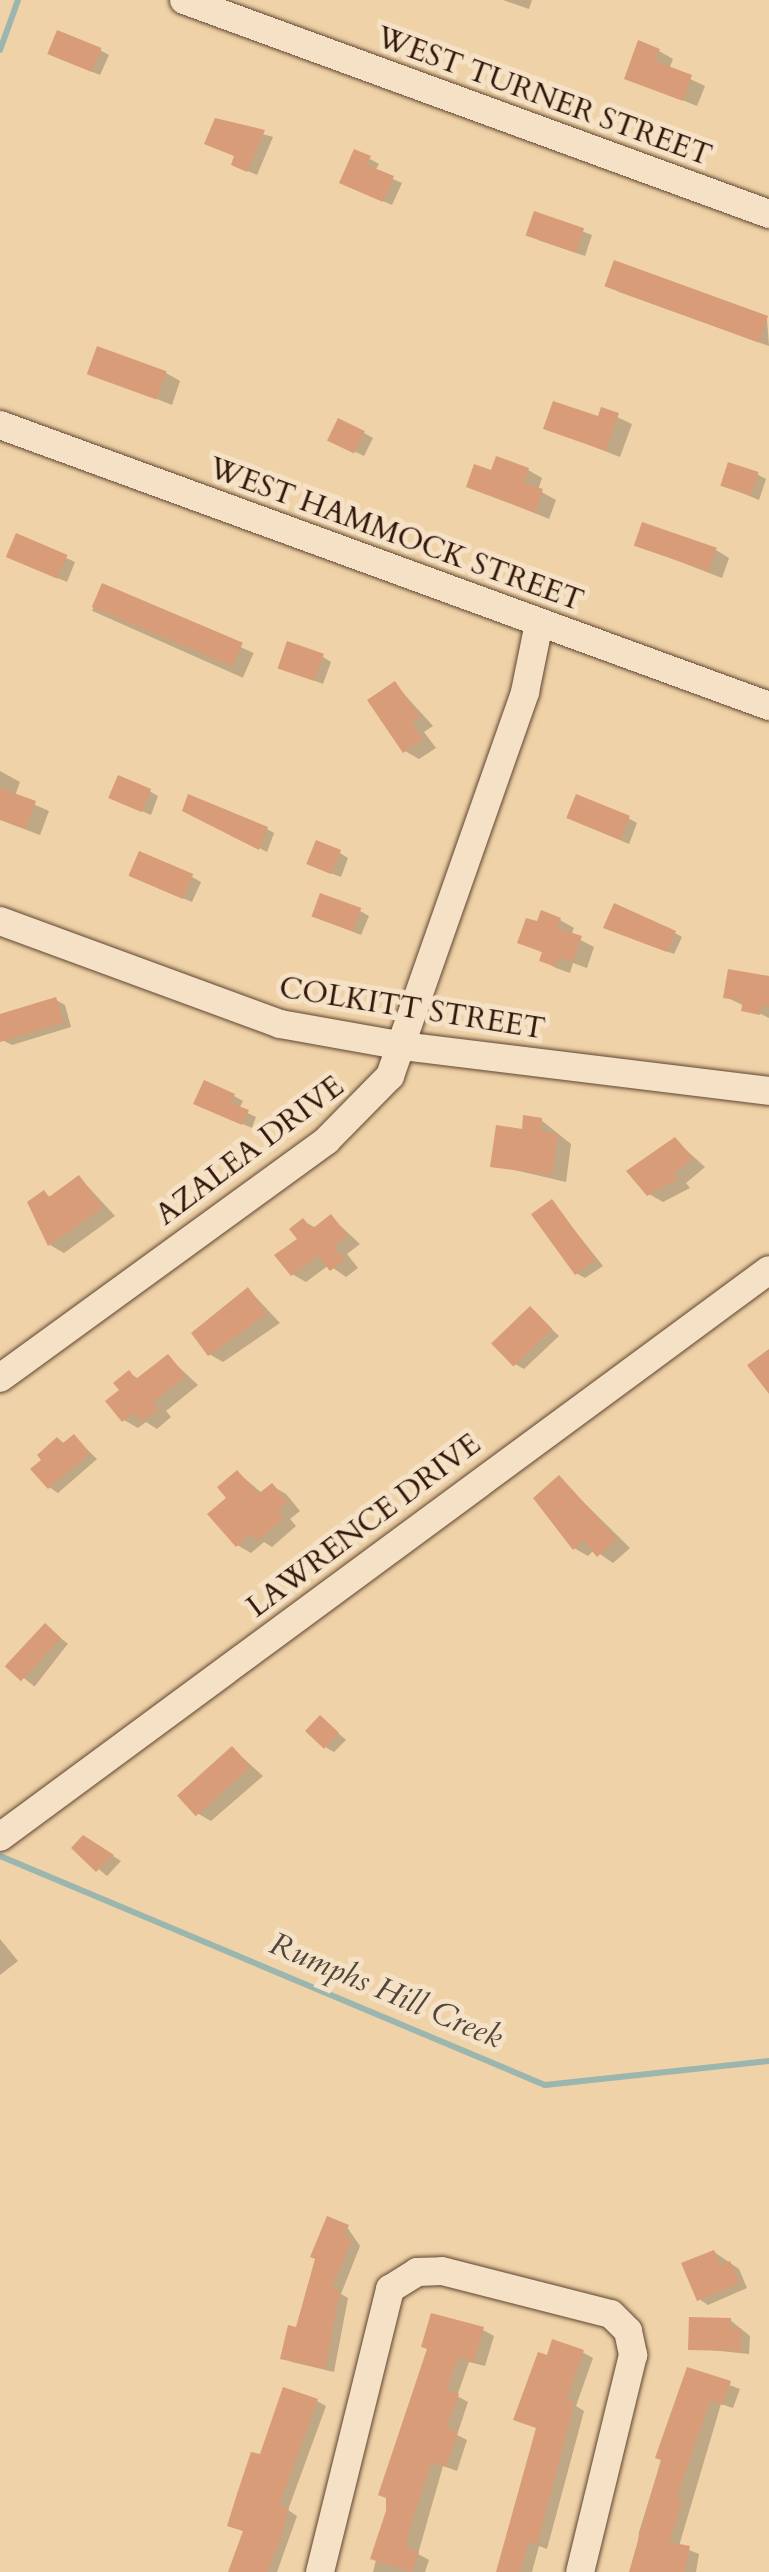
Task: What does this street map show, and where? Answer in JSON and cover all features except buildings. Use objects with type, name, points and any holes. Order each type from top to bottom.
[{"type":"street","name":"WEST TURNER STREET","points":[[184,0],[769,214]]},
{"type":"street","name":"WEST HAMMOCK STREET","points":[[0,425],[769,706]]},
{"type":"street","name":"AZALEA DRIVE","points":[[0,1378],[327,1140],[372,1098],[403,1046],[525,692],[539,622]]},
{"type":"street","name":"COLKITT STREET","points":[[0,921],[280,1024],[403,1046],[769,1091]]},
{"type":"street","name":"LAWRENCE DRIVE","points":[[0,1837],[769,1270]]},
{"type":"street","points":[[320,2572],[390,2290],[416,2272],[442,2271],[610,2314],[628,2331],[633,2354],[580,2572]]},
{"type":"waterway","points":[[0,50],[18,0]]},
{"type":"waterway","name":"Rumphs Hill Creek","points":[[0,1856],[545,2085],[769,2061]]}]
